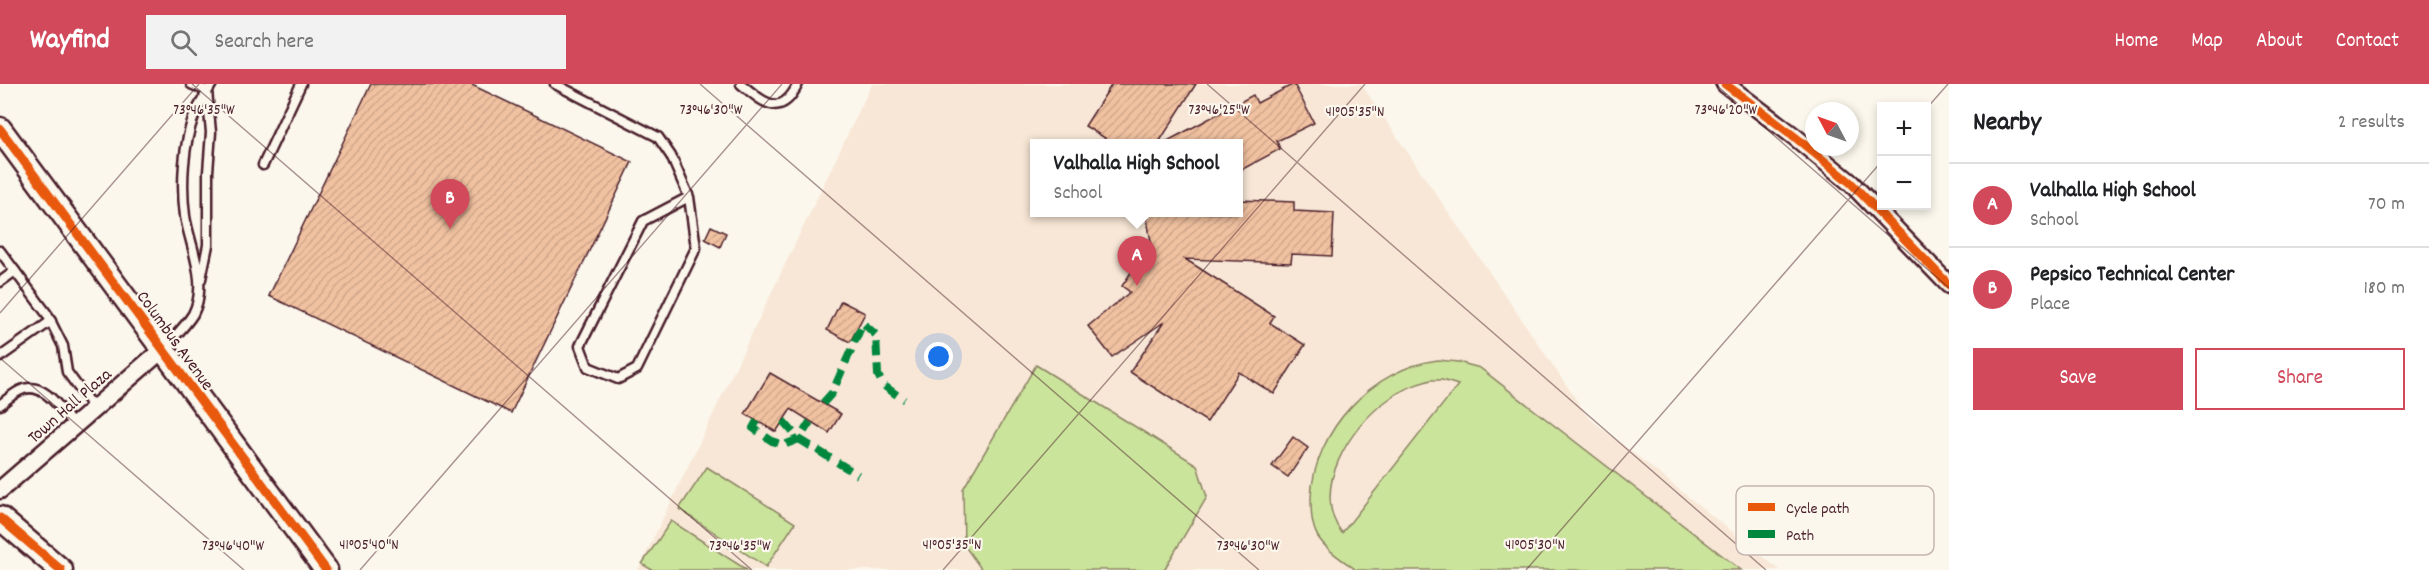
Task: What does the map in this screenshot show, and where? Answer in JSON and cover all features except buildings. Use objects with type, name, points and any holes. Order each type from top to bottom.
[{"type":"street","points":[[1725,84],[1810,148],[1851,183],[1949,285]]},
{"type":"street","name":"Columbus Avenue","points":[[0,129],[326,570]]},
{"type":"street","name":"Town Hall Plaza","points":[[0,490],[163,350]]},
{"type":"street","points":[[0,519],[62,570]]},
{"type":"lane","points":[[191,84],[210,88]]},
{"type":"lane","points":[[263,165],[301,84]]},
{"type":"lane","points":[[555,84],[658,137],[671,156],[688,197],[696,248],[637,369],[618,379],[588,367],[580,346],[643,221],[688,197]]},
{"type":"lane","points":[[741,84],[763,102],[774,106],[783,104],[793,94],[798,84]]},
{"type":"lane","points":[[200,282],[185,215],[183,186],[187,148],[194,117],[210,88]]},
{"type":"lane","points":[[163,350],[193,313],[208,245],[210,88]]},
{"type":"lane","points":[[0,251],[51,321],[63,345],[67,372],[94,409]]},
{"type":"lane","points":[[0,282],[15,271]]},
{"type":"lane","points":[[0,357],[51,321]]},
{"type":"lane","points":[[0,405],[20,390],[37,389],[46,393],[74,426]]},
{"type":"shaded area","points":[[872,84],[1361,84],[1588,417],[1736,535],[1736,555],[1761,555],[1780,570],[638,570]]},
{"type":"green space","points":[[1438,360],[1480,368],[1741,570],[1356,570],[1326,547],[1314,528],[1311,497],[1315,472],[1323,448],[1335,426],[1351,406],[1391,375],[1414,365]],"holes":[[[1442,380],[1458,385],[1342,533],[1333,516],[1330,498],[1332,479],[1349,441],[1375,410],[1394,395],[1420,383]]]},
{"type":"green space","points":[[1036,365],[1197,465],[1207,497],[1164,570],[982,570],[964,545],[963,489]]},
{"type":"green space","points":[[707,467],[795,523],[766,567],[679,509]]},
{"type":"green space","points":[[671,521],[747,570],[652,570],[642,564]]},
{"type":"marked path","points":[[823,403],[832,393],[863,323],[876,335],[878,375],[883,385],[904,400]]},
{"type":"marked path","points":[[757,421],[753,428],[772,441],[784,445],[799,439],[810,422]]},
{"type":"marked path","points":[[783,421],[799,439],[858,475]]},
{"type":"cycle path","points":[[1725,84],[1851,183],[1949,285]]},
{"type":"cycle path","points":[[0,129],[326,570]]},
{"type":"cycle path","points":[[0,518],[61,570]]},
{"type":"place","name":"Pepsico Technical Center","points":[[450,229]]},
{"type":"place","name":"Valhalla High School","points":[[1137,286]]}]
